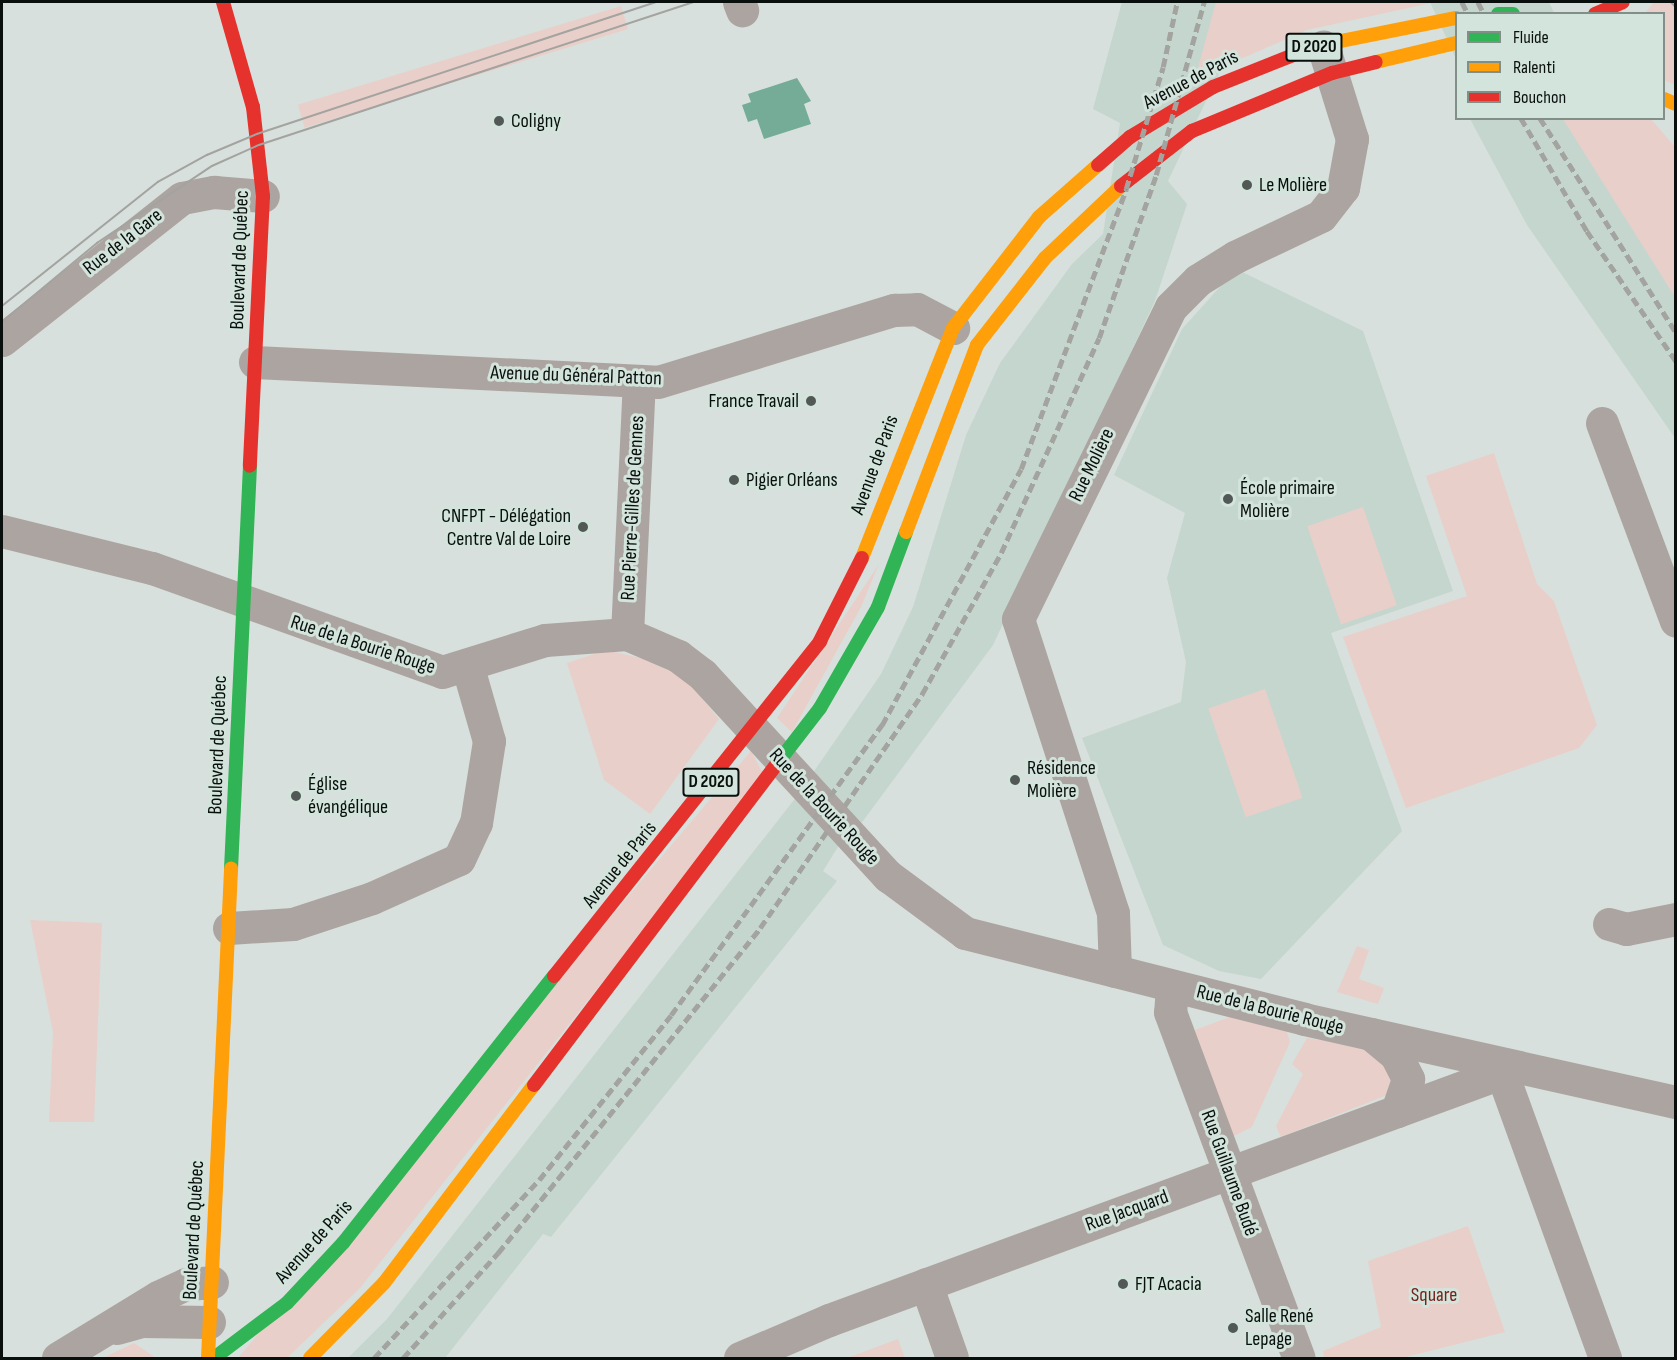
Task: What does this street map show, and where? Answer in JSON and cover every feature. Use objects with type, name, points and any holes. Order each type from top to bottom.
[{"type":"main road","name":"Boulevard de Québec","points":[[208,1359],[263,196],[257,134],[223,2]]},
{"type":"main road","points":[[1600,12],[1623,2]]},
{"type":"main road","name":"Avenue de Paris","points":[[310,1359],[384,1283],[820,708],[878,607],[965,336],[1109,196],[1192,131],[1327,59],[1420,23],[1455,18]]},
{"type":"main road","name":"Avenue de Paris","points":[[214,1359],[287,1303],[343,1243],[820,641],[852,584],[965,336],[1039,217],[1116,148],[1213,87],[1327,59],[1455,43]]},
{"type":"street","name":"Rue Molière","points":[[1115,971],[1113,913],[1018,619],[1171,307],[1198,280],[1235,257],[1321,216],[1343,188],[1351,165],[1352,139],[1327,59]]},
{"type":"street","name":"Rue de la Gare","points":[[2,340],[182,198],[214,192],[263,196]]},
{"type":"street","name":"Avenue du Général Patton","points":[[255,362],[639,381],[675,378],[894,310],[917,309],[965,336]]},
{"type":"street","name":"Rue Pierre-Gilles de Gennes","points":[[627,634],[639,381]]},
{"type":"street","points":[[1602,423],[1676,621]]},
{"type":"street","name":"Rue de la Bourie Rouge","points":[[2,531],[152,568],[243,603],[442,672],[468,668],[545,640],[627,634],[678,656],[702,675],[888,876],[965,933],[1371,1034],[1510,1072],[1676,1102]]},
{"type":"street","points":[[230,928],[292,924],[372,898],[459,859],[478,812],[489,741],[468,668]]},
{"type":"street","points":[[1609,924],[1626,929],[1676,918]]},
{"type":"street","name":"Rue Guillaume Budé","points":[[1172,986],[1170,1012],[1299,1359]]},
{"type":"street","points":[[1371,1034],[1396,1055],[1408,1079],[1397,1110]]},
{"type":"street","points":[[1510,1072],[1605,1359]]},
{"type":"street","name":"Rue Jacquard","points":[[740,1359],[926,1284],[1397,1110],[1510,1072]]},
{"type":"street","points":[[58,1359],[107,1332],[176,1288],[212,1282]]},
{"type":"street","points":[[926,1284],[952,1359]]},
{"type":"street","points":[[107,1332],[142,1321],[209,1328]]},
{"type":"shaded area","points":[[1122,2],[1239,2],[1226,59],[1168,181],[1187,204],[1155,301],[993,645],[863,821],[841,842],[823,871],[837,881],[551,1237],[543,1234],[445,1358],[348,1358],[387,1319],[797,796],[881,674],[913,607],[966,435],[1000,363],[1072,264],[1103,234],[1120,123],[1093,109]]},
{"type":"shaded area","points":[[1430,2],[1549,2],[1554,12],[1455,12],[1455,57]]},
{"type":"shaded area","points":[[797,78],[811,101],[804,104],[811,124],[764,139],[757,119],[748,122],[742,105],[751,102],[748,94]]},
{"type":"shaded area","points":[[1471,120],[1605,120],[1675,181],[1675,438],[1527,225]]},
{"type":"shaded area","points":[[1236,269],[1363,331],[1453,591],[1331,633],[1402,831],[1261,979],[1219,971],[1163,945],[1082,738],[1181,702],[1186,662],[1167,578],[1185,513],[1114,475],[1182,329]]},
{"type":"green space","points":[[1216,2],[1436,2],[1307,30],[1195,79]]},
{"type":"green space","points":[[1654,2],[1675,2],[1675,85],[1665,80],[1665,12],[1646,12]]},
{"type":"green space","points":[[621,6],[628,29],[305,128],[298,105]]},
{"type":"green space","points":[[1564,120],[1652,120],[1675,147],[1675,297]]},
{"type":"green space","points":[[1494,453],[1537,584],[1554,601],[1597,725],[1579,748],[1406,808],[1343,637],[1467,596],[1426,476]]},
{"type":"green space","points":[[1363,507],[1397,605],[1341,625],[1307,526]]},
{"type":"green space","points":[[879,564],[861,607],[792,732],[777,718]]},
{"type":"green space","points":[[606,650],[649,660],[687,680],[719,719],[650,814],[604,780],[567,663]]},
{"type":"green space","points":[[1265,689],[1302,798],[1246,817],[1208,709]]},
{"type":"green space","points":[[751,751],[765,777],[360,1288],[287,1358],[238,1358]]},
{"type":"green space","points":[[30,920],[102,923],[94,1122],[49,1122],[53,1032]]},
{"type":"green space","points":[[1357,946],[1369,950],[1359,979],[1384,988],[1378,1004],[1337,992]]},
{"type":"green space","points":[[1230,1017],[1286,1029],[1290,1042],[1252,1127],[1234,1136],[1226,1128],[1192,1031]]},
{"type":"green space","points":[[1307,1038],[1368,1047],[1392,1075],[1387,1095],[1281,1137],[1276,1126],[1303,1074],[1292,1064]]},
{"type":"green space","name":"Square","points":[[1468,1226],[1505,1332],[1402,1358],[1324,1358],[1323,1351],[1381,1327],[1368,1261]]},
{"type":"green space","points":[[898,1339],[905,1358],[847,1358]]},
{"type":"green space","points":[[134,1343],[156,1358],[103,1358]]},
{"type":"tram line","points":[[2,306],[158,182],[207,155],[257,134],[656,2]]},
{"type":"tram line","points":[[2,322],[97,243],[212,166],[259,145],[694,2]]},
{"type":"tram line","points":[[1671,2],[1676,7]]},
{"type":"railway","points":[[374,1358],[539,1180],[671,1015],[882,725],[1021,469],[1126,189],[1163,67],[1177,2]]},
{"type":"railway","points":[[403,1358],[498,1253],[760,928],[922,694],[1001,553],[1099,338],[1156,175],[1204,2]]},
{"type":"railway","points":[[1462,2],[1467,12]]},
{"type":"railway","points":[[1478,2],[1483,12]]},
{"type":"railway","points":[[1522,120],[1587,231],[1676,361]]},
{"type":"railway","points":[[1541,120],[1676,332]]},
{"type":"traffic: fast","points":[[231,869],[250,466]]},
{"type":"traffic: fast","points":[[776,765],[820,708],[878,607],[906,532]]},
{"type":"traffic: fast","points":[[214,1358],[287,1303],[343,1243],[554,976]]},
{"type":"traffic: slow","points":[[1316,46],[1455,18]]},
{"type":"traffic: slow","points":[[1376,62],[1455,43]]},
{"type":"traffic: slow","points":[[1665,99],[1676,104]]},
{"type":"traffic: slow","points":[[862,558],[953,328],[1039,217],[1098,165]]},
{"type":"traffic: slow","points":[[906,532],[977,345],[1045,258],[1121,186]]},
{"type":"traffic: slow","points":[[208,1358],[231,869]]},
{"type":"traffic: slow","points":[[310,1358],[384,1283],[534,1085]]},
{"type":"traffic: jam","points":[[223,2],[253,107],[263,196],[250,466]]},
{"type":"traffic: jam","points":[[1600,12],[1623,2]]},
{"type":"traffic: jam","points":[[1098,165],[1130,137],[1213,87],[1316,46]]},
{"type":"traffic: jam","points":[[1121,186],[1192,131],[1332,73],[1376,62]]},
{"type":"traffic: jam","points":[[554,976],[820,641],[862,558]]},
{"type":"traffic: jam","points":[[534,1085],[776,765]]},
{"type":"place","name":"Coligny","points":[[499,121]]},
{"type":"place","name":"Le Molière","points":[[1247,185]]},
{"type":"place","name":"France Travail","points":[[811,401]]},
{"type":"place","name":"Pigier Orléans","points":[[734,480]]},
{"type":"place","name":"École primaire Molière","points":[[1228,499]]},
{"type":"place","name":"CNFPT - Délégation Centre Val de Loire","points":[[583,527]]},
{"type":"place","name":"Résidence Molière","points":[[1015,780]]},
{"type":"place","name":"Église évangélique","points":[[296,796]]},
{"type":"place","name":"FJT Acacia","points":[[1123,1284]]},
{"type":"place","name":"Salle René Lepage","points":[[1233,1328]]}]
